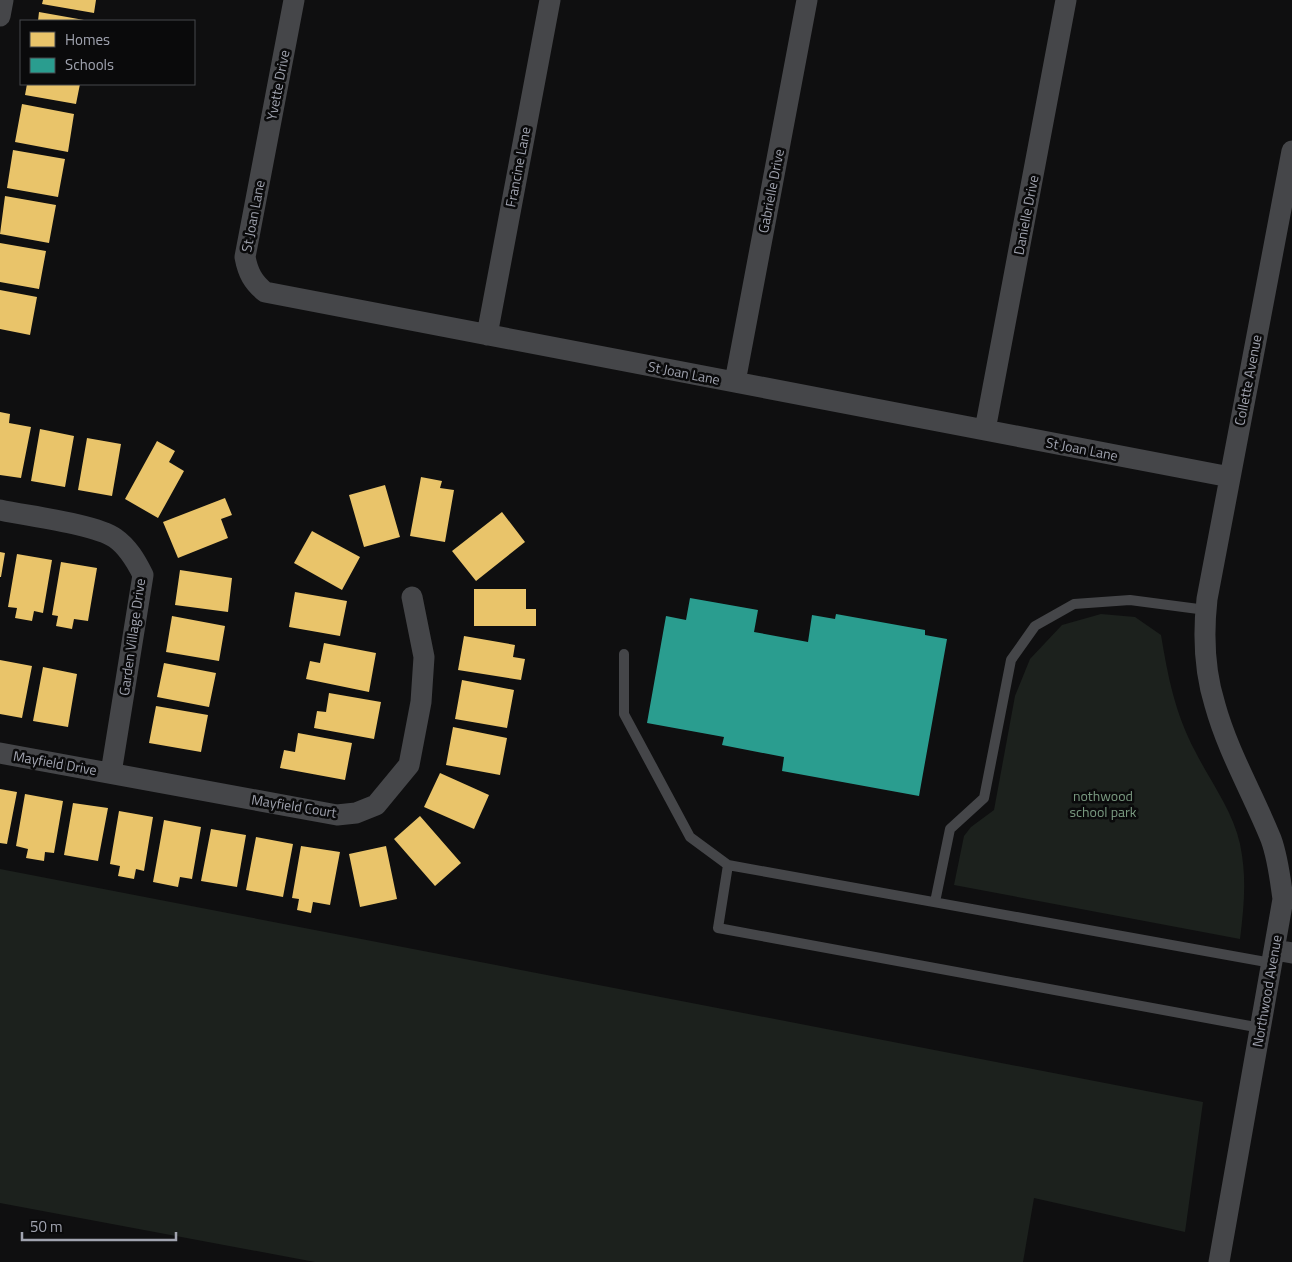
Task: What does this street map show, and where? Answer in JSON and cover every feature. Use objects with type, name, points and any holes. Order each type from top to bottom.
[{"type":"street","points":[[0,16],[3,0]]},
{"type":"street","name":"Yvette Drive","points":[[262,171],[294,0]]},
{"type":"street","name":"Francine Lane","points":[[487,335],[550,0]]},
{"type":"street","name":"Gabrielle Drive","points":[[735,382],[807,0]]},
{"type":"street","name":"Danielle Drive","points":[[985,430],[1066,0]]},
{"type":"street","name":"Collette Avenue","points":[[1206,610],[1292,151]]},
{"type":"street","name":"St Joan Lane","points":[[262,171],[245,257],[248,270],[255,284],[265,292],[1230,477]]},
{"type":"street","name":"Garden Village Drive","points":[[0,510],[94,529],[115,538],[136,560],[143,575],[111,773]]},
{"type":"street","name":"Mayfield Court","points":[[111,773],[337,815],[356,812],[376,805],[408,765],[415,739],[421,702],[424,658],[412,597]]},
{"type":"street","name":"Northwood Avenue","points":[[1206,610],[1204,628],[1205,657],[1214,705],[1271,840],[1278,864],[1283,899],[1280,955],[1261,1028],[1219,1262]]},
{"type":"street","name":"Mayfield Drive","points":[[0,753],[111,773]]},
{"type":"lane","points":[[935,902],[950,829],[984,798],[1011,660],[1035,626],[1074,604],[1130,600],[1206,610]]},
{"type":"lane","points":[[624,654],[624,714],[690,837],[728,865],[935,902],[1280,955]]},
{"type":"lane","points":[[728,865],[718,928],[1261,1028]]},
{"type":"green space","name":"nothwood school park","points":[[1101,614],[1135,617],[1161,635],[1170,680],[1182,723],[1195,751],[1227,808],[1237,832],[1244,880],[1244,903],[1240,939],[954,885],[964,836],[971,827],[994,810],[1015,696],[1030,659],[1062,625]]},
{"type":"green space","points":[[0,869],[1203,1102],[1185,1232],[1034,1198],[1023,1262],[315,1262],[0,1203]]},
{"type":"building: Homes","points":[[43,0],[96,0],[94,13],[42,4]]},
{"type":"building: Homes","points":[[39,12],[84,20],[38,20]]},
{"type":"building: Homes","points":[[27,85],[80,85],[76,104],[25,95]]},
{"type":"building: Homes","points":[[22,104],[74,114],[68,152],[15,142]]},
{"type":"building: Homes","points":[[13,150],[65,159],[58,197],[7,188]]},
{"type":"building: Homes","points":[[5,196],[56,205],[49,243],[0,234]]},
{"type":"building: Homes","points":[[0,243],[46,251],[39,289],[0,282]]},
{"type":"building: Homes","points":[[0,290],[37,297],[30,335],[0,329]]},
{"type":"building: Homes","points":[[0,412],[10,414],[9,423],[31,427],[21,478],[0,475]]},
{"type":"building: Homes","points":[[40,429],[74,436],[65,487],[31,481]]},
{"type":"building: Homes","points":[[87,438],[121,444],[112,496],[78,490]]},
{"type":"building: Homes","points":[[157,441],[175,451],[169,462],[184,471],[158,518],[125,499]]},
{"type":"building: Homes","points":[[421,477],[442,481],[440,488],[454,490],[445,542],[410,536]]},
{"type":"building: Homes","points":[[385,485],[400,537],[364,547],[349,495]]},
{"type":"building: Homes","points":[[225,498],[232,515],[221,519],[228,538],[178,558],[163,522]]},
{"type":"building: Homes","points":[[502,512],[525,542],[476,581],[452,551]]},
{"type":"building: Homes","points":[[312,531],[360,557],[342,590],[294,563]]},
{"type":"building: Homes","points":[[0,552],[5,553],[1,577],[0,577]]},
{"type":"building: Homes","points":[[17,554],[52,560],[43,613],[34,611],[32,621],[15,618],[17,608],[8,607]]},
{"type":"building: Homes","points":[[61,562],[97,568],[88,621],[74,619],[72,629],[56,626],[58,616],[52,615]]},
{"type":"building: Homes","points":[[180,570],[232,578],[228,612],[175,605]]},
{"type":"building: Homes","points":[[474,589],[526,589],[526,609],[536,609],[536,626],[474,626]]},
{"type":"building: Homes","points":[[295,592],[347,601],[340,636],[289,627]]},
{"type":"building: Homes","points":[[172,616],[225,626],[219,661],[166,652]]},
{"type":"building: Homes","points":[[464,636],[515,645],[513,657],[525,659],[521,680],[458,670]]},
{"type":"building: Homes","points":[[324,643],[376,653],[369,692],[306,679],[310,661],[320,663]]},
{"type":"building: Homes","points":[[0,660],[32,666],[22,718],[0,714]]},
{"type":"building: Homes","points":[[164,663],[216,673],[209,707],[157,697]]},
{"type":"building: Homes","points":[[43,667],[77,674],[68,727],[33,721]]},
{"type":"building: Homes","points":[[462,680],[514,690],[507,728],[455,719]]},
{"type":"building: Homes","points":[[329,693],[381,702],[374,739],[314,728],[317,711],[326,712]]},
{"type":"building: Homes","points":[[156,706],[208,715],[201,752],[149,743]]},
{"type":"building: Homes","points":[[453,727],[507,738],[500,775],[446,765]]},
{"type":"building: Homes","points":[[298,733],[352,743],[345,780],[280,768],[284,750],[295,752]]},
{"type":"building: Homes","points":[[440,773],[489,795],[474,829],[424,807]]},
{"type":"building: Homes","points":[[0,789],[17,792],[7,844],[0,843]]},
{"type":"building: Homes","points":[[25,794],[63,801],[54,853],[45,852],[44,861],[26,858],[28,849],[16,846]]},
{"type":"building: Homes","points":[[73,803],[108,808],[98,861],[64,855]]},
{"type":"building: Homes","points":[[119,811],[153,817],[144,871],[136,869],[134,879],[118,876],[120,866],[110,864]]},
{"type":"building: Homes","points":[[420,816],[461,863],[435,886],[394,839]]},
{"type":"building: Homes","points":[[164,820],[201,827],[192,879],[180,877],[178,887],[153,882]]},
{"type":"building: Homes","points":[[211,829],[246,835],[237,887],[201,881]]},
{"type":"building: Homes","points":[[256,837],[293,844],[283,897],[246,890]]},
{"type":"building: Homes","points":[[301,846],[340,852],[330,905],[313,902],[311,913],[297,910],[299,899],[292,898]]},
{"type":"building: Homes","points":[[386,846],[397,899],[360,907],[349,854]]},
{"type":"building: Schools","points":[[690,598],[758,610],[754,632],[808,642],[812,615],[835,619],[836,614],[925,630],[925,635],[947,639],[919,796],[782,771],[784,757],[722,745],[724,737],[647,723],[666,616],[686,620]]}]
